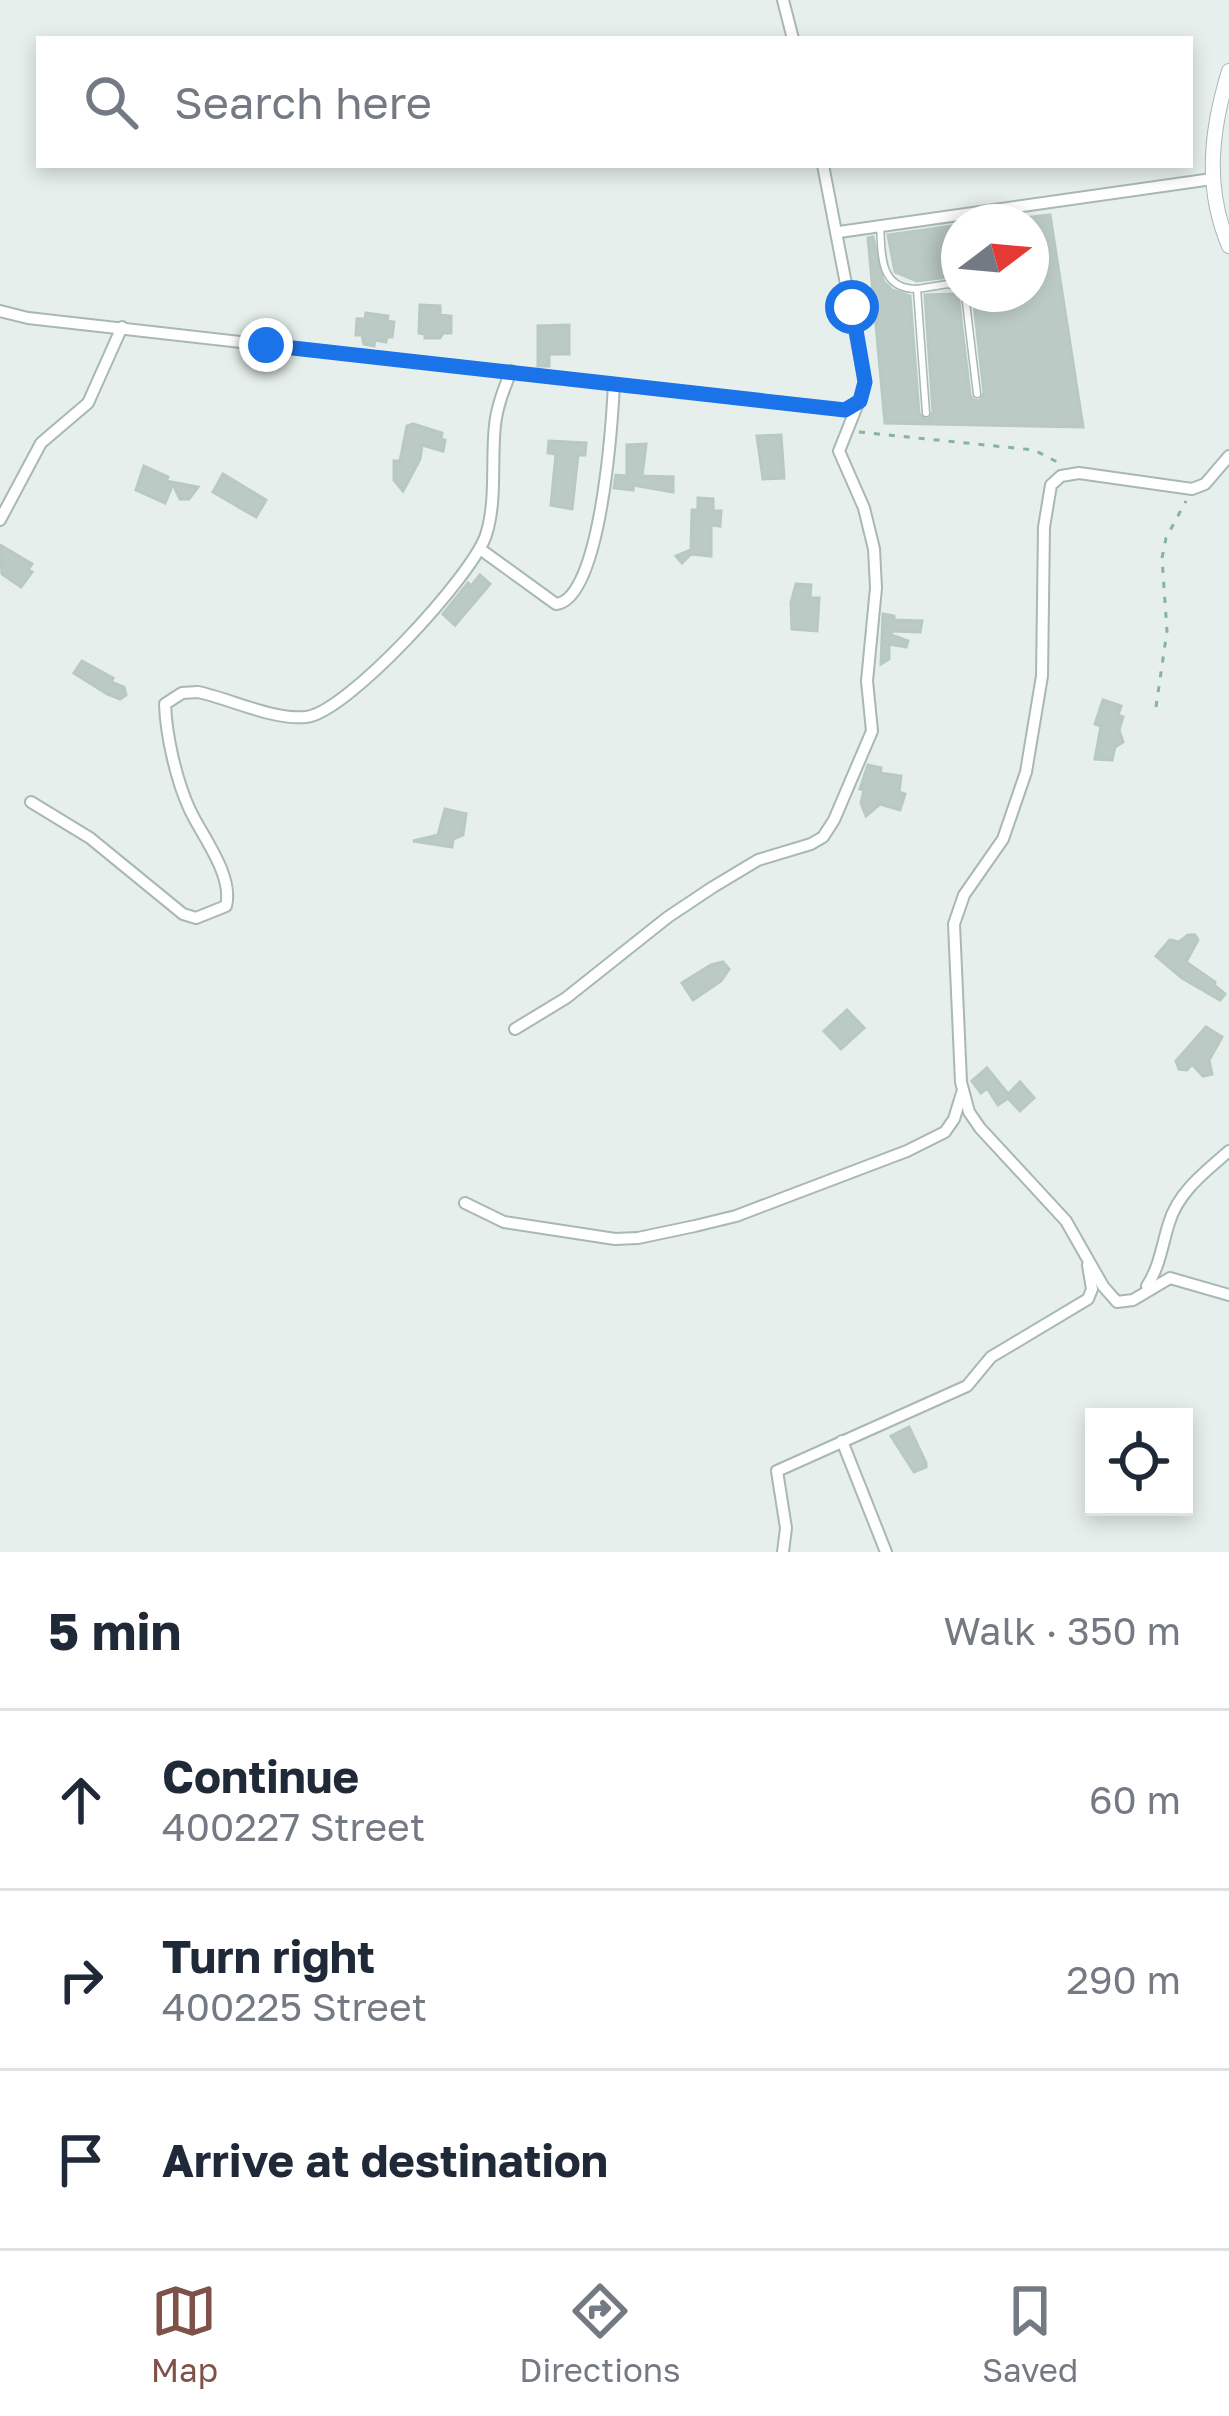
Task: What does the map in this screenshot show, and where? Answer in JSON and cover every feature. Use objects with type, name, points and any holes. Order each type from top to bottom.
[{"type":"street","points":[[783,0],[792,36]]},
{"type":"street","points":[[1229,71],[1213,136],[1212,179],[1229,246]]},
{"type":"street","points":[[515,1028],[566,998],[713,887],[758,860],[823,837],[860,763],[872,718],[867,681],[876,588],[874,549],[840,442],[865,382],[824,168]]},
{"type":"street","points":[[839,232],[1212,179]]},
{"type":"street","points":[[0,311],[845,410],[860,401]]},
{"type":"street","points":[[0,520],[41,443],[88,403],[122,327]]},
{"type":"street","points":[[31,802],[90,838],[183,914],[196,917],[222,909],[228,895],[183,791],[165,704],[182,693],[198,692],[304,717],[331,708],[405,640],[480,549],[492,505],[495,420],[511,371]]},
{"type":"street","points":[[480,549],[549,601],[560,605],[573,597],[590,560],[608,472],[614,384]]},
{"type":"street","points":[[465,1202],[504,1222],[615,1239],[736,1216],[879,1165],[945,1132],[962,1091],[954,924],[964,895],[1003,839],[1026,772],[1045,645],[1046,498],[1057,478],[1079,473],[1192,489],[1205,484],[1229,456]]},
{"type":"street","points":[[962,1091],[980,1128],[1047,1200],[1112,1299],[1120,1303],[1160,1281],[1178,1278],[1229,1295]]},
{"type":"street","points":[[1142,1294],[1155,1274],[1174,1210],[1191,1186],[1229,1151]]},
{"type":"street","points":[[784,1552],[786,1528],[777,1471],[968,1386],[991,1357],[1083,1304],[1092,1289],[1084,1251]]},
{"type":"street","points":[[842,1441],[886,1552]]},
{"type":"lane","points":[[880,226],[890,281],[905,290],[941,285]]},
{"type":"lane","points":[[917,290],[926,413]]},
{"type":"lane","points":[[970,312],[977,394]]},
{"type":"path","points":[[845,431],[1034,450],[1079,473]]},
{"type":"path","points":[[1156,707],[1167,631],[1162,558],[1166,538],[1192,489]]},
{"type":"building","points":[[1049,215],[1083,427],[885,423],[868,238],[873,237],[883,281],[910,296],[919,414],[928,420],[933,412],[925,295],[941,295],[941,312],[960,312],[970,395],[980,401],[984,393],[975,312],[1049,312]]},
{"type":"building","points":[[941,228],[941,278],[917,281],[895,272],[888,235]]},
{"type":"building","points":[[420,305],[440,306],[440,315],[451,316],[451,333],[425,338],[419,333]]},
{"type":"building","points":[[366,313],[388,316],[387,321],[394,322],[392,337],[386,342],[375,340],[374,346],[364,344],[362,335],[356,335],[357,319],[365,319]]},
{"type":"building","points":[[569,325],[569,354],[549,354],[549,366],[538,366],[538,326]]},
{"type":"building","points":[[407,426],[442,433],[445,440],[443,451],[422,445],[403,491],[394,480],[394,461],[400,461]]},
{"type":"building","points":[[781,435],[784,478],[763,479],[757,436]]},
{"type":"building","points":[[549,441],[586,443],[585,455],[578,455],[572,509],[551,505],[556,454],[548,453]]},
{"type":"building","points":[[646,444],[642,476],[673,477],[673,492],[633,485],[633,490],[614,488],[616,475],[627,476],[627,445]]},
{"type":"building","points":[[144,466],[168,477],[166,481],[198,487],[189,499],[180,499],[173,484],[165,503],[136,490]]},
{"type":"building","points":[[223,474],[266,500],[256,517],[213,492]]},
{"type":"building","points":[[698,498],[713,499],[713,511],[721,511],[720,526],[711,525],[711,556],[691,554],[682,563],[676,556],[691,550],[692,510],[698,510]]},
{"type":"building","points":[[0,545],[32,564],[21,587],[2,574]]},
{"type":"building","points":[[480,575],[490,584],[455,625],[443,614]]},
{"type":"building","points":[[796,584],[811,585],[810,598],[819,598],[817,631],[792,629]]},
{"type":"building","points":[[883,614],[894,620],[922,621],[920,632],[892,631],[891,635],[908,641],[906,647],[889,644],[889,659],[881,664]]},
{"type":"building","points":[[82,661],[113,678],[111,682],[124,687],[126,695],[120,699],[107,694],[74,673]]},
{"type":"building","points":[[1103,700],[1121,706],[1118,715],[1123,717],[1119,730],[1123,742],[1115,747],[1112,760],[1095,759],[1101,726],[1095,724]]},
{"type":"building","points":[[868,765],[881,768],[880,773],[901,776],[899,792],[905,794],[900,810],[880,804],[866,816],[861,803],[864,790],[860,789]]},
{"type":"building","points":[[445,809],[466,814],[463,835],[453,839],[452,847],[413,841],[438,835]]},
{"type":"building","points":[[1188,935],[1198,940],[1186,962],[1215,982],[1225,994],[1220,1000],[1156,956],[1170,940],[1179,942]]},
{"type":"building","points":[[723,962],[729,969],[721,981],[693,1000],[682,983]]},
{"type":"building","points":[[847,1010],[864,1028],[841,1049],[824,1031]]},
{"type":"building","points":[[1206,1027],[1222,1037],[1209,1060],[1212,1074],[1203,1076],[1192,1064],[1187,1070],[1179,1069],[1176,1061]]},
{"type":"building","points":[[987,1068],[1008,1094],[1020,1082],[1034,1098],[1020,1111],[1008,1098],[998,1105],[987,1088],[981,1093],[972,1081]]},
{"type":"building","points":[[909,1427],[926,1463],[914,1472],[891,1436]]},
{"type":"route","points":[[266,345],[845,410],[860,401],[865,382],[852,307]]}]
